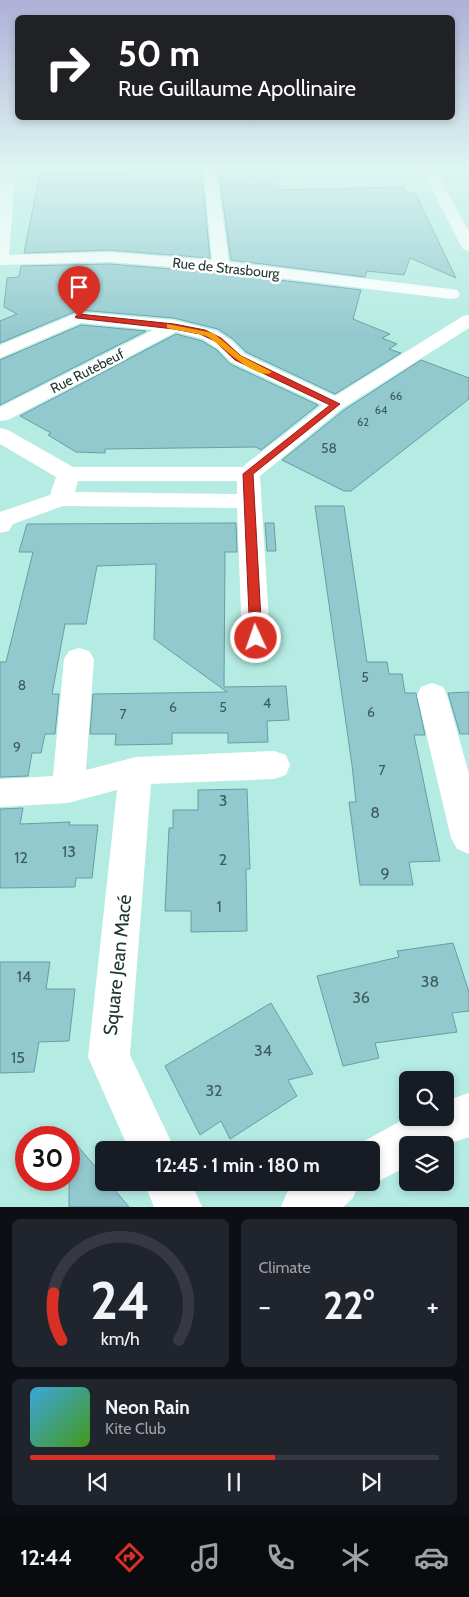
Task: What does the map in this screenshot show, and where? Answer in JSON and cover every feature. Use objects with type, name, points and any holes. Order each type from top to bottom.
[{"type":"street","points":[[0,260],[4,223]]},
{"type":"street","points":[[216,223],[221,266]]},
{"type":"street","points":[[457,223],[469,246]]},
{"type":"street","name":"Rue de Strasbourg","points":[[0,260],[109,257],[221,266],[458,290],[454,305],[469,314]]},
{"type":"street","points":[[0,352],[79,317],[174,326],[210,335],[238,358],[336,404]]},
{"type":"street","points":[[0,435],[68,474],[248,474],[336,404],[469,320]]},
{"type":"street","name":"Rue Rutebeuf","points":[[0,415],[174,326]]},
{"type":"street","points":[[61,499],[68,474]]},
{"type":"street","points":[[248,474],[256,638]]},
{"type":"street","points":[[0,522],[61,499],[249,501]]},
{"type":"street","points":[[68,789],[79,659]]},
{"type":"street","points":[[432,695],[461,774],[469,838]]},
{"type":"street","points":[[0,793],[68,789],[136,771],[274,765]]},
{"type":"street","name":"Square Jean Macé","points":[[136,771],[108,1057],[148,1141]]},
{"type":"street","points":[[380,1157],[433,1127],[469,1115]]},
{"type":"street","points":[[171,1191],[178,1207]]},
{"type":"street","points":[[306,1207],[326,1191]]},
{"type":"building","points":[[30,223],[207,223],[210,258],[109,250],[24,253]]},
{"type":"building","points":[[226,223],[430,223],[456,278],[410,258],[404,275],[367,271],[365,277],[231,260]]},
{"type":"building","points":[[109,264],[221,273],[361,290],[353,319],[390,334],[382,338],[397,344],[389,349],[401,353],[335,394],[246,352],[233,339],[218,329],[174,318],[79,310],[0,343],[0,321],[17,314],[4,307],[7,278],[19,277],[21,266]]},
{"type":"building","points":[[81,325],[146,331],[0,405],[0,360]]},
{"type":"building","points":[[176,334],[202,341],[217,350],[230,364],[318,405],[261,450],[256,447],[105,449],[105,453],[76,452],[48,435],[51,433],[20,416]]},
{"type":"building","points":[[421,360],[469,378],[469,399],[351,491],[344,491],[282,460],[344,410]]},
{"type":"building","points":[[315,506],[344,506],[367,662],[387,662],[389,674],[402,674],[405,693],[416,693],[425,735],[414,735],[440,861],[409,862],[413,885],[360,885],[349,802],[356,802],[352,765]]},
{"type":"building","points":[[236,523],[237,552],[225,552],[224,687],[286,686],[289,720],[267,721],[268,742],[228,743],[228,733],[172,733],[172,744],[115,745],[116,734],[90,734],[93,694],[227,692],[154,639],[156,564],[97,566],[86,624],[65,624],[52,694],[59,694],[55,734],[45,734],[41,753],[32,753],[28,776],[0,777],[0,662],[6,662],[33,552],[19,552],[27,524]]},
{"type":"building","points":[[265,523],[274,523],[276,551],[267,551]]},
{"type":"building","points":[[469,692],[469,734],[460,734],[448,693]]},
{"type":"building","points":[[247,789],[250,869],[246,869],[247,931],[191,932],[191,911],[165,911],[169,828],[173,828],[173,810],[198,810],[198,790]]},
{"type":"building","points":[[23,808],[20,824],[70,822],[69,825],[98,825],[92,878],[76,878],[75,887],[0,888],[0,809]]},
{"type":"building","points":[[453,943],[469,992],[469,1011],[452,1013],[457,1032],[375,1043],[379,1058],[343,1066],[317,976],[399,957],[397,951]]},
{"type":"building","points":[[0,962],[50,962],[46,989],[75,989],[69,1041],[39,1042],[34,1072],[0,1073]]},
{"type":"building","points":[[271,1003],[313,1074],[288,1080],[297,1096],[230,1139],[221,1121],[200,1135],[165,1066]]},
{"type":"building","points":[[80,1149],[95,1166],[95,1191],[116,1191],[129,1207],[69,1207],[69,1191],[80,1191]]},
{"type":"slow traffic","points":[[170,326],[210,335],[225,345],[238,358],[268,372]]},
{"type":"route","points":[[79,317],[174,326],[202,332],[225,345],[238,358],[336,404],[248,474],[256,638]]}]
